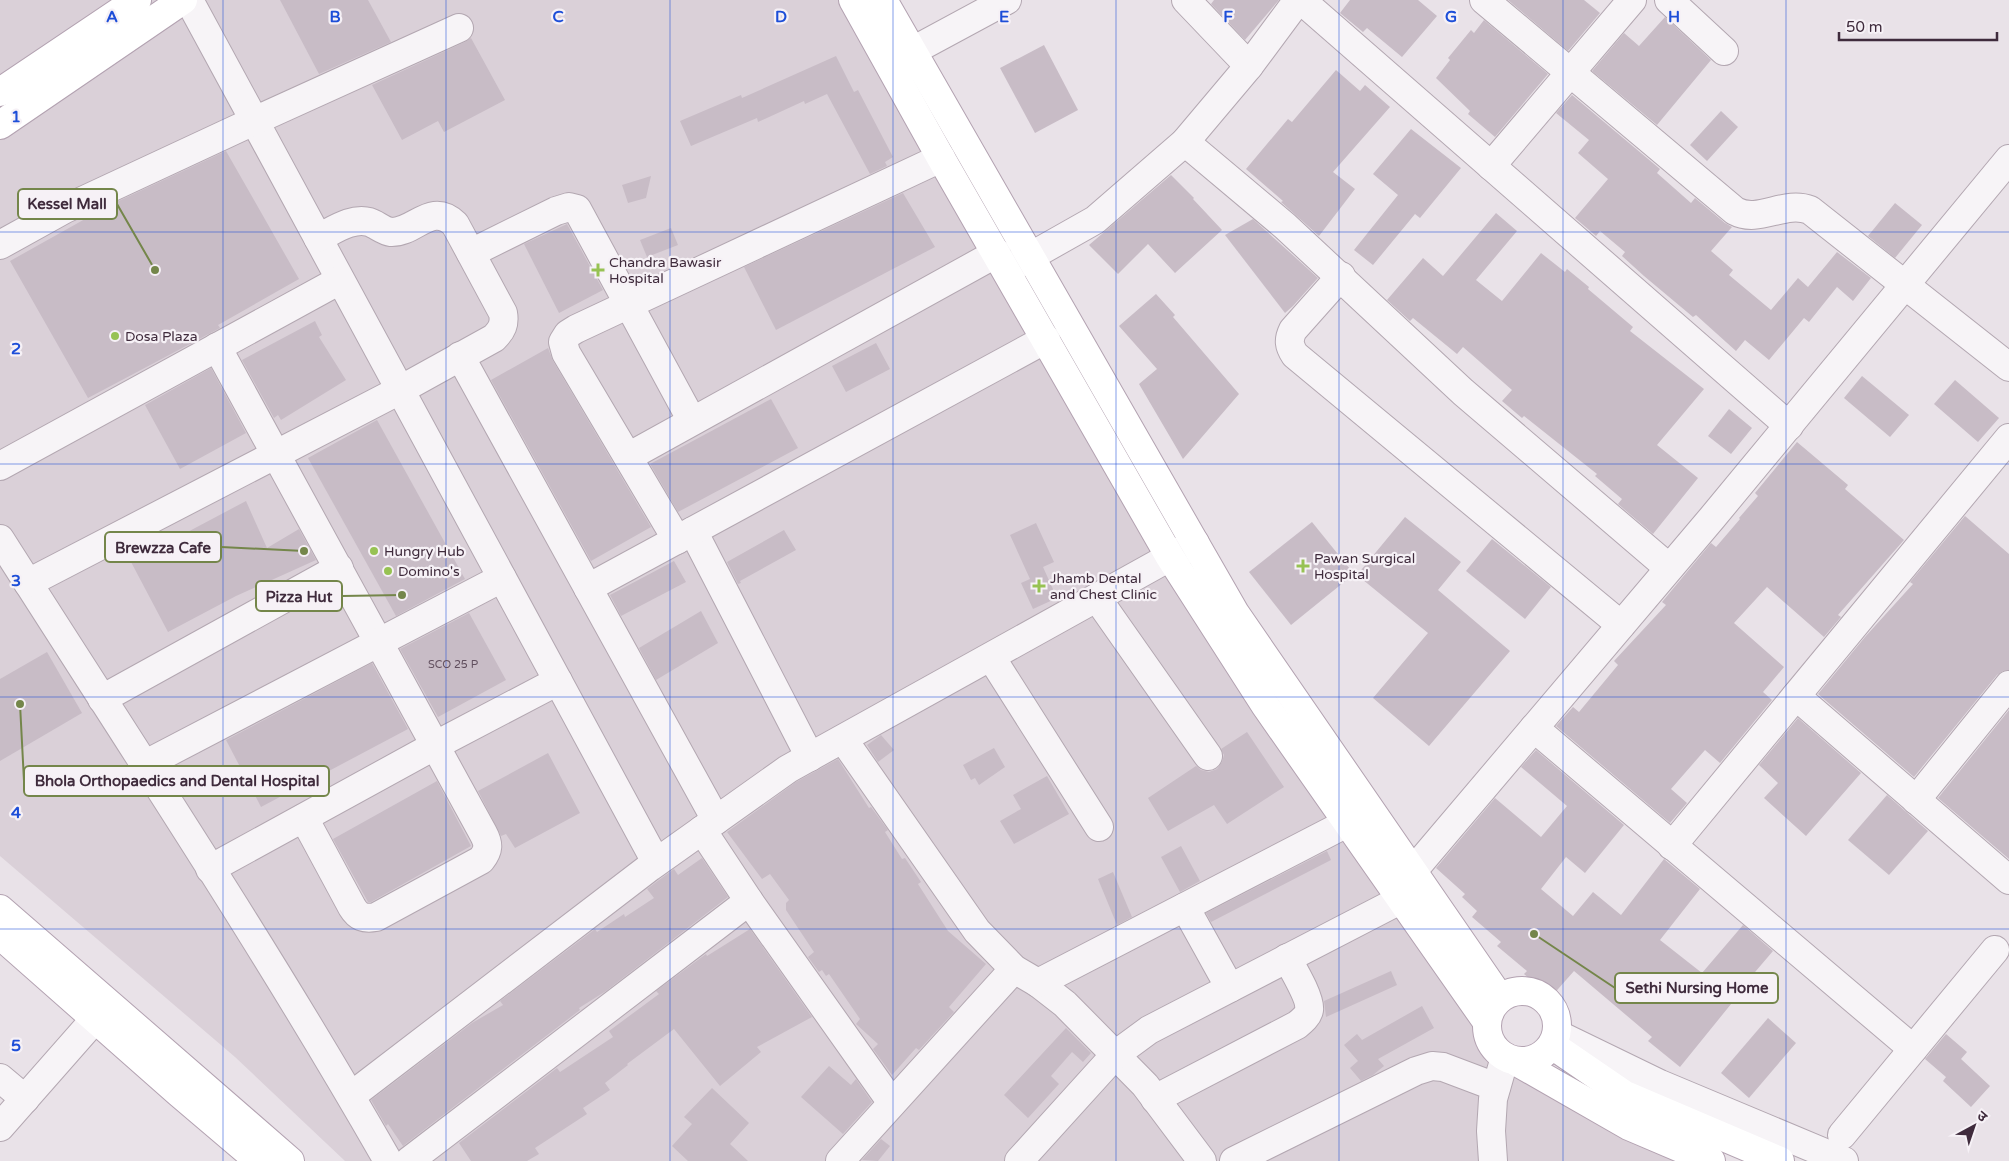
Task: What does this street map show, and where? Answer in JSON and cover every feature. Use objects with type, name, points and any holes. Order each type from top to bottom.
[{"type":"main road","points":[[0,92],[137,0]]},
{"type":"main road","points":[[0,125],[183,0]]},
{"type":"main road","points":[[853,0],[900,57],[1030,257],[1235,613],[1500,998]]},
{"type":"main road","points":[[882,0],[900,57],[941,158],[1170,557],[1265,705],[1487,1022]]},
{"type":"main road","points":[[0,909],[290,1161]]},
{"type":"main road","points":[[0,935],[259,1161]]},
{"type":"main road","points":[[1511,1059],[1532,1060],[1544,1054],[1554,1039],[1556,1016],[1550,1005],[1539,995],[1526,991],[1511,992],[1500,998],[1491,1010],[1487,1022],[1487,1032],[1494,1048],[1511,1059],[1680,1155],[1711,1161]]},
{"type":"main road","points":[[1554,1039],[1625,1095],[1780,1161]]},
{"type":"street","points":[[189,0],[656,862]]},
{"type":"street","points":[[900,57],[1007,0]]},
{"type":"street","points":[[1186,0],[1249,66]]},
{"type":"street","points":[[628,457],[1002,262],[1030,257],[1095,220],[1184,142],[1249,66],[1299,0],[1789,426]]},
{"type":"street","points":[[1484,0],[1735,211],[1743,215],[1753,216],[1788,206],[1801,206],[1810,210],[2009,367]]},
{"type":"street","points":[[1491,166],[1632,0]]},
{"type":"street","points":[[1669,0],[1724,52]]},
{"type":"street","points":[[0,245],[65,209],[254,120],[459,28]]},
{"type":"street","points":[[1184,142],[1285,226],[1341,276],[1463,392],[1669,568]]},
{"type":"street","points":[[810,757],[685,536],[628,457],[566,353],[563,342],[568,334],[576,329],[941,158]]},
{"type":"street","points":[[1412,872],[1789,426],[2009,159]]},
{"type":"street","points":[[471,254],[556,211],[569,207],[577,209],[692,422]]},
{"type":"street","points":[[28,583],[275,453],[400,390],[494,338],[502,330],[505,321],[503,312],[455,224],[447,216],[437,215],[391,232],[371,223],[360,221],[348,224],[318,238]]},
{"type":"street","points":[[1341,276],[1293,330],[1289,338],[1289,347],[1295,355],[1621,625]]},
{"type":"street","points":[[0,466],[340,280]]},
{"type":"street","points":[[588,588],[1046,339]]},
{"type":"street","points":[[217,347],[436,745],[488,843],[487,852],[481,860],[376,917],[366,918],[357,914],[352,907],[304,818]]},
{"type":"street","points":[[460,356],[588,588],[749,901],[892,1103]]},
{"type":"street","points":[[1672,846],[2009,438]]},
{"type":"street","points":[[0,539],[210,869],[351,1096],[388,1161]]},
{"type":"street","points":[[351,1096],[656,862],[788,769],[1195,544]]},
{"type":"street","points":[[102,699],[338,568]]},
{"type":"street","points":[[144,765],[502,578]]},
{"type":"street","points":[[1097,598],[1208,756]]},
{"type":"street","points":[[991,657],[1099,827]]},
{"type":"street","points":[[210,869],[558,680]]},
{"type":"street","points":[[1916,800],[2009,685]]},
{"type":"street","points":[[1796,696],[2009,880]]},
{"type":"street","points":[[1534,728],[1913,1050]]},
{"type":"street","points":[[843,739],[976,932],[1014,969],[1038,983],[1065,1004],[1145,1085],[1202,1161]]},
{"type":"street","points":[[1038,983],[1347,823]]},
{"type":"street","points":[[1019,1161],[1115,1055],[1148,1030],[1400,900]]},
{"type":"street","points":[[409,1161],[749,901]]},
{"type":"street","points":[[1185,907],[1230,988]]},
{"type":"street","points":[[1554,1039],[1660,1084],[1843,1148],[1913,1050],[1995,950]]},
{"type":"street","points":[[1155,1099],[1297,1025],[1305,1018],[1309,1010],[1308,1002],[1288,958]]},
{"type":"street","points":[[840,1161],[1014,969]]},
{"type":"street","points":[[0,1127],[95,1019]]},
{"type":"street","points":[[1493,1161],[1491,1130],[1493,1099],[1496,1087],[1511,1059]]},
{"type":"street","points":[[1234,1161],[1416,1071],[1432,1066],[1443,1067],[1496,1087]]},
{"type":"street","points":[[0,1078],[25,1099]]},
{"type":"shaded area","points":[[0,0],[848,0],[1421,942],[1489,1045],[1580,1107],[1701,1161],[345,1161],[235,1057],[0,856]]},
{"type":"building","points":[[280,0],[368,0],[391,42],[319,74]]},
{"type":"building","points":[[1214,0],[1279,0],[1245,40],[1211,4]]},
{"type":"building","points":[[1350,0],[1418,0],[1437,16],[1402,57],[1367,28],[1363,32],[1340,13]]},
{"type":"building","points":[[1508,0],[1584,0],[1600,13],[1568,51]]},
{"type":"building","points":[[1665,17],[1711,60],[1657,125],[1592,71],[1624,33],[1639,46]]},
{"type":"building","points":[[1484,20],[1548,74],[1495,137],[1468,114],[1470,111],[1436,78],[1450,60],[1448,58],[1471,30],[1474,33]]},
{"type":"building","points":[[471,38],[505,100],[444,132],[438,121],[402,140],[372,85]]},
{"type":"building","points":[[1044,45],[1078,110],[1035,133],[1000,68]]},
{"type":"building","points":[[836,56],[854,92],[858,90],[893,157],[885,162],[887,166],[870,174],[827,94],[805,104],[804,101],[758,122],[757,118],[691,146],[680,121],[741,95],[742,98]]},
{"type":"building","points":[[1336,70],[1360,91],[1365,85],[1390,107],[1333,172],[1355,189],[1319,236],[1246,169],[1288,119],[1292,122]]},
{"type":"building","points":[[1572,95],[1660,169],[1657,173],[1691,203],[1695,198],[1732,227],[1711,251],[1733,270],[1729,275],[1771,310],[1798,278],[1808,287],[1837,252],[1871,278],[1853,301],[1837,287],[1809,322],[1804,318],[1769,360],[1745,340],[1736,351],[1696,315],[1693,317],[1644,276],[1622,256],[1625,252],[1600,231],[1596,236],[1575,218],[1608,179],[1578,153],[1589,140],[1556,113]]},
{"type":"building","points":[[1721,111],[1738,127],[1707,161],[1690,145]]},
{"type":"building","points":[[1411,129],[1461,168],[1420,218],[1415,214],[1373,265],[1354,250],[1398,195],[1373,174]]},
{"type":"building","points":[[226,151],[299,279],[218,325],[220,328],[88,398],[10,261],[110,205]]},
{"type":"building","points":[[1171,175],[1222,230],[1175,273],[1148,244],[1118,274],[1089,245]]},
{"type":"building","points":[[651,176],[646,198],[628,203],[622,185]]},
{"type":"building","points":[[903,193],[935,247],[776,330],[744,267]]},
{"type":"building","points":[[1895,203],[1922,225],[1895,258],[1868,236]]},
{"type":"building","points":[[1496,213],[1517,231],[1476,280],[1502,301],[1541,253],[1565,272],[1567,269],[1589,287],[1588,289],[1633,327],[1630,331],[1704,389],[1657,445],[1698,478],[1653,534],[1618,504],[1622,499],[1595,476],[1597,474],[1524,416],[1522,418],[1502,401],[1512,390],[1463,347],[1457,354],[1413,318],[1410,321],[1387,300],[1423,258],[1443,276]]},
{"type":"building","points":[[1253,219],[1318,278],[1285,313],[1225,235]]},
{"type":"building","points":[[567,224],[603,290],[559,313],[524,244]]},
{"type":"building","points":[[671,228],[678,245],[647,257],[640,240]]},
{"type":"building","points":[[1156,294],[1175,315],[1173,317],[1239,394],[1183,459],[1139,384],[1157,369],[1119,326]]},
{"type":"building","points":[[315,321],[322,335],[319,337],[346,380],[281,420],[278,415],[274,418],[242,360]]},
{"type":"building","points":[[876,343],[890,369],[846,392],[832,366]]},
{"type":"building","points":[[548,348],[553,361],[651,527],[591,561],[491,380]]},
{"type":"building","points":[[211,368],[246,433],[180,469],[145,405]]},
{"type":"building","points":[[1862,376],[1909,415],[1890,437],[1844,398]]},
{"type":"building","points":[[1955,380],[1999,418],[1978,442],[1934,404]]},
{"type":"building","points":[[771,399],[798,448],[678,512],[650,464]]},
{"type":"building","points":[[1729,409],[1752,428],[1731,454],[1708,436]]},
{"type":"building","points":[[377,420],[465,579],[396,616],[308,458]]},
{"type":"building","points":[[1797,442],[1848,485],[1845,489],[1904,540],[1838,615],[1841,617],[1824,637],[1767,587],[1734,623],[1784,667],[1763,692],[1772,700],[1720,763],[1705,750],[1671,789],[1687,803],[1670,823],[1556,726],[1573,707],[1579,712],[1618,665],[1614,661],[1666,605],[1662,602],[1711,543],[1716,547],[1740,519],[1758,496],[1755,493]]},
{"type":"building","points":[[246,501],[267,548],[299,529],[316,560],[236,596],[168,632],[131,562]]},
{"type":"building","points":[[1965,516],[2009,554],[2009,670],[1997,675],[1914,777],[1818,694],[1865,637],[1913,584],[1910,582]]},
{"type":"building","points":[[1405,517],[1461,562],[1438,590],[1510,651],[1429,746],[1373,698],[1428,633],[1357,575]]},
{"type":"building","points":[[1312,522],[1354,574],[1291,625],[1249,572]]},
{"type":"building","points":[[1036,523],[1054,562],[1043,567],[1057,598],[1033,609],[1021,583],[1030,579],[1010,535]]},
{"type":"building","points":[[784,530],[796,550],[740,581],[741,583],[738,584],[727,562]]},
{"type":"building","points":[[1492,539],[1551,587],[1525,619],[1466,571]]},
{"type":"building","points":[[674,561],[686,582],[621,616],[610,595]]},
{"type":"building","points":[[701,611],[718,643],[656,680],[639,648]]},
{"type":"building","points":[[469,613],[506,680],[438,717],[400,649]]},
{"type":"building","points":[[47,652],[82,713],[0,761],[0,679]]},
{"type":"building","points":[[372,663],[408,729],[261,807],[226,740]]},
{"type":"building","points":[[2009,710],[2009,859],[1938,798]]},
{"type":"building","points":[[1798,718],[1861,773],[1806,836],[1764,798],[1778,783],[1759,765]]},
{"type":"building","points":[[1247,732],[1284,787],[1227,824],[1214,805],[1168,831],[1148,798],[1196,766],[1201,770],[1209,772],[1217,769],[1224,755],[1221,749]]},
{"type":"building","points":[[881,735],[894,750],[878,762],[867,745]]},
{"type":"building","points":[[994,748],[1005,767],[979,785],[975,778],[971,780],[963,765]]},
{"type":"building","points":[[1536,750],[1624,825],[1585,873],[1566,857],[1541,889],[1573,916],[1593,892],[1621,915],[1664,859],[1700,889],[1660,940],[1702,973],[1743,925],[1773,951],[1738,992],[1740,993],[1680,1067],[1648,1041],[1652,1037],[1574,971],[1551,997],[1524,974],[1527,971],[1497,946],[1501,942],[1472,917],[1477,911],[1462,897],[1465,894],[1436,868],[1495,798],[1541,837],[1567,806],[1521,767]]},
{"type":"building","points":[[548,753],[580,813],[515,848],[506,834],[501,836],[478,791]]},
{"type":"building","points":[[838,759],[869,808],[871,807],[888,830],[885,832],[902,859],[905,858],[921,882],[918,884],[948,931],[986,964],[949,1007],[954,1012],[919,1050],[916,1048],[892,1075],[873,1049],[878,1044],[856,1024],[860,1019],[829,974],[826,976],[822,970],[819,972],[808,957],[814,952],[786,910],[786,903],[789,900],[770,874],[762,879],[727,832],[796,782]]},
{"type":"building","points":[[1047,776],[1069,814],[1014,844],[1000,821],[1021,809],[1013,795]]},
{"type":"building","points":[[437,781],[471,846],[368,902],[333,839]]},
{"type":"building","points":[[1887,795],[1928,831],[1889,875],[1848,840]]},
{"type":"building","points":[[1181,846],[1200,881],[1180,892],[1161,857]]},
{"type":"building","points":[[1327,851],[1331,860],[1211,922],[1206,913]]},
{"type":"building","points":[[702,858],[728,897],[606,991],[579,1008],[580,1010],[403,1146],[388,1124],[386,1126],[371,1100],[472,1023],[503,1005],[500,1001],[595,929],[597,932],[624,914],[625,917],[654,898],[647,889],[674,869],[678,875]]},
{"type":"building","points":[[1113,872],[1132,917],[1117,925],[1098,879]]},
{"type":"building","points":[[750,929],[812,1017],[757,1047],[761,1052],[720,1086],[674,1029],[605,1083],[610,1090],[583,1108],[587,1114],[535,1148],[539,1154],[527,1161],[471,1161],[459,1143],[557,1068],[560,1072],[613,1037],[609,1031],[659,994],[656,991],[706,954],[707,956]]},
{"type":"building","points":[[1391,971],[1397,985],[1326,1017],[1324,1001]]},
{"type":"building","points":[[1422,1006],[1434,1028],[1378,1059],[1384,1066],[1373,1075],[1361,1081],[1350,1068],[1358,1061],[1344,1045],[1357,1034],[1362,1040]]},
{"type":"building","points":[[1768,1018],[1796,1043],[1749,1098],[1721,1073]]},
{"type":"building","points":[[1066,1028],[1091,1053],[1083,1062],[1072,1052],[1051,1076],[1059,1084],[1028,1118],[1004,1095]]},
{"type":"building","points":[[1946,1034],[1967,1052],[1961,1059],[1990,1086],[1971,1107],[1943,1081],[1946,1077],[1925,1059]]},
{"type":"building","points":[[829,1066],[851,1085],[856,1079],[872,1102],[843,1134],[801,1097]]},
{"type":"building","points":[[712,1088],[749,1123],[730,1144],[748,1161],[688,1161],[672,1146],[692,1124],[684,1117]]},
{"type":"building","points":[[881,1139],[890,1146],[878,1161],[862,1160]]},
{"type":"place","name":"Kessel Mall","points":[[155,270]]},
{"type":"place","name":"Chandra Bawasir Hospital","points":[[598,270]]},
{"type":"place","name":"Dosa Plaza","points":[[115,336]]},
{"type":"place","name":"Brewzza Cafe","points":[[304,551]]},
{"type":"place","name":"Hungry Hub","points":[[374,551]]},
{"type":"place","name":"Pawan Surgical Hospital","points":[[1303,566]]},
{"type":"place","name":"Domino's","points":[[388,571]]},
{"type":"place","name":"Jhamb Dental and Chest Clinic","points":[[1039,586]]},
{"type":"place","name":"Pizza Hut","points":[[402,595]]},
{"type":"place","name":"Bhola Orthopaedics and Dental Hospital","points":[[20,704]]},
{"type":"place","name":"Sethi Nursing Home","points":[[1534,934]]}]
